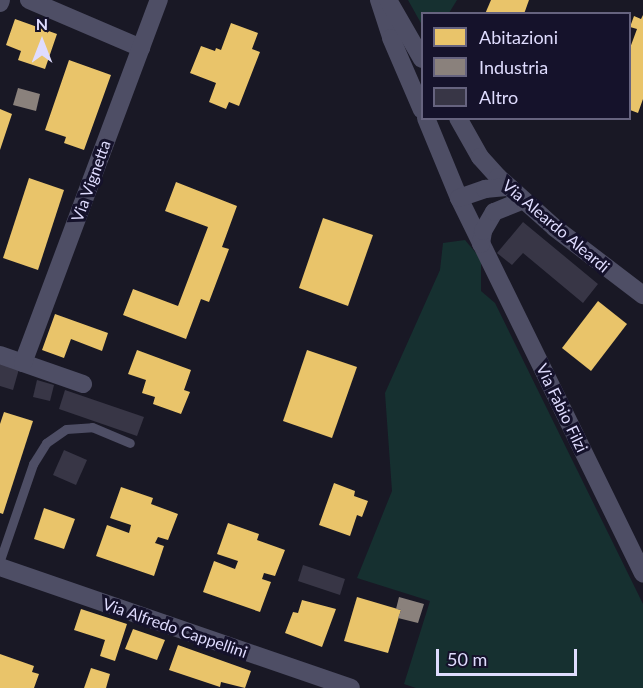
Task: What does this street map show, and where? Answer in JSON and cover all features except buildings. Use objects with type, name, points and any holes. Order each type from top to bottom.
[{"type":"street","points":[[29,0],[141,48]]},
{"type":"street","name":"Via Vignetta","points":[[23,363],[159,0]]},
{"type":"street","points":[[380,0],[391,38],[421,106]]},
{"type":"street","points":[[388,0],[421,56]]},
{"type":"street","name":"Via Fabio Filzi","points":[[427,120],[459,198],[643,573]]},
{"type":"street","name":"Via Aleardo Aleardi","points":[[459,120],[480,157],[509,187],[643,295]]},
{"type":"street","points":[[459,198],[485,189],[509,187]]},
{"type":"street","points":[[459,198],[474,208],[494,212],[523,200]]},
{"type":"street","points":[[481,244],[483,231],[494,212]]},
{"type":"street","points":[[0,355],[84,384]]},
{"type":"street","name":"Via Alfredo Cappellini","points":[[0,567],[351,688]]},
{"type":"lane","points":[[0,561],[33,464],[46,443],[66,429],[92,427],[130,442]]},
{"type":"green space","points":[[408,0],[457,0],[450,12],[421,12],[421,23]]},
{"type":"green space","points":[[465,240],[481,259],[481,291],[495,303],[643,604],[643,688],[416,688],[404,684],[430,601],[357,578],[392,491],[385,393],[440,270],[443,243]]}]
